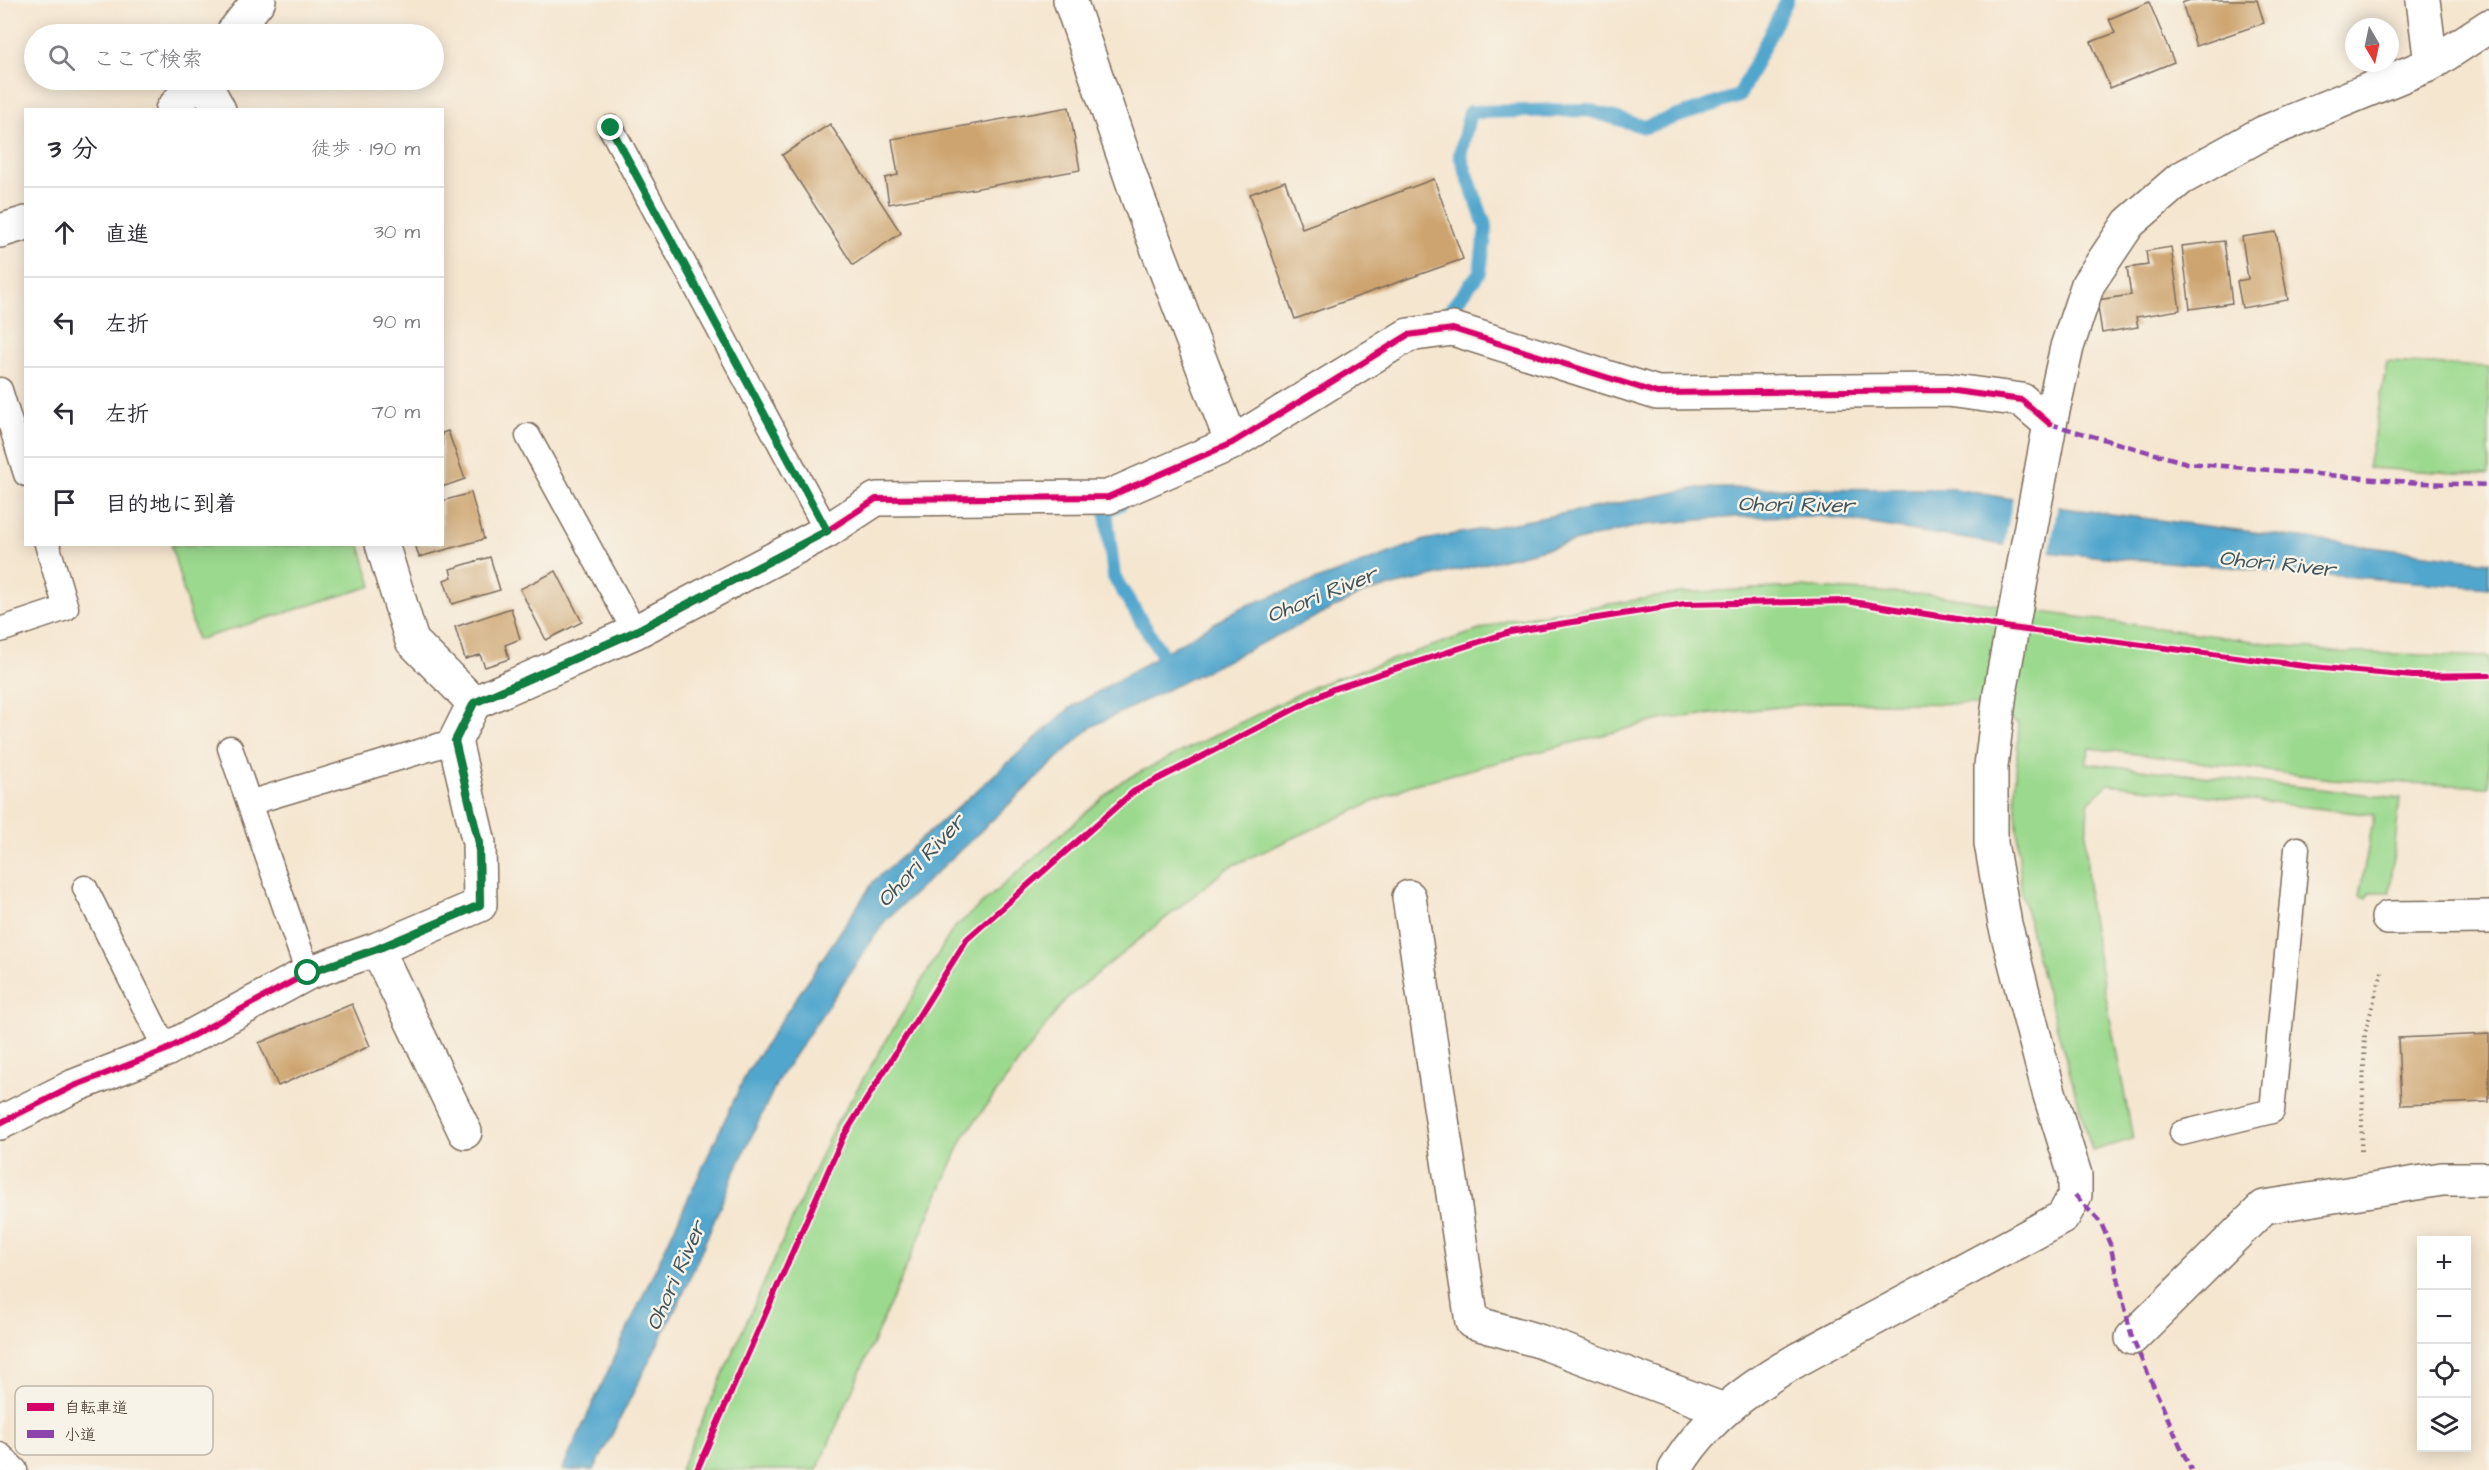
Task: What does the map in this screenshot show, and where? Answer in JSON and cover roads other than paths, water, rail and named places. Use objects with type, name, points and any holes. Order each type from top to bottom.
[{"type":"street","points":[[1070,0],[1138,198],[1232,443]]},
{"type":"street","points":[[2422,0],[2431,64]]},
{"type":"street","points":[[1675,1470],[1687,1449],[1724,1410],[1769,1376],[2064,1217],[2075,1195],[2075,1175],[2049,1092],[2005,924],[1990,843],[1991,766],[2000,693],[2050,424],[2067,347],[2088,284],[2129,223],[2180,179],[2263,133],[2431,64],[2489,26]]},
{"type":"street","points":[[174,108],[189,90]]},
{"type":"street","points":[[208,90],[218,108]]},
{"type":"street","points":[[0,231],[24,224]]},
{"type":"street","points":[[0,1123],[74,1086],[166,1050],[308,973],[377,949],[480,905],[479,843],[455,741],[474,703],[634,632],[827,531],[876,499],[1108,497],[1232,443],[1408,335],[1453,329],[1657,393],[1947,390],[2022,400],[2050,424]]},
{"type":"street","points":[[383,546],[412,641],[474,703]]},
{"type":"street","points":[[1409,897],[1472,1322],[1539,1341],[1724,1410]]},
{"type":"street","points":[[2388,918],[2489,918]]},
{"type":"street","points":[[377,949],[465,1132]]},
{"type":"street","points":[[2132,1338],[2264,1207],[2442,1179],[2489,1179]]},
{"type":"lane","points":[[611,128],[827,531]]},
{"type":"lane","points":[[0,390],[24,468]]},
{"type":"lane","points":[[528,436],[634,632]]},
{"type":"lane","points":[[0,630],[66,608],[48,546]]},
{"type":"lane","points":[[249,803],[455,741]]},
{"type":"lane","points":[[230,748],[308,973]]},
{"type":"lane","points":[[2181,1133],[2272,1111],[2297,849]]},
{"type":"lane","points":[[85,888],[166,1050]]},
{"type":"lane","points":[[0,1455],[15,1470]]},
{"type":"water","name":"Ohori River","points":[[1698,488],[1955,489],[2064,508],[2489,562],[2489,588],[2055,553],[1821,516],[1735,517],[1643,525],[1364,593],[1091,727],[885,921],[779,1078],[736,1169],[683,1294],[594,1470],[562,1470],[747,1072],[874,881],[1070,708],[1240,608],[1425,540]]},
{"type":"waterway","points":[[1447,314],[1480,272],[1486,228],[1460,155],[1470,112],[1588,110],[1645,127],[1739,96],[1787,0]]},
{"type":"waterway","points":[[1120,504],[1106,510],[1114,577],[1168,664]]}]
